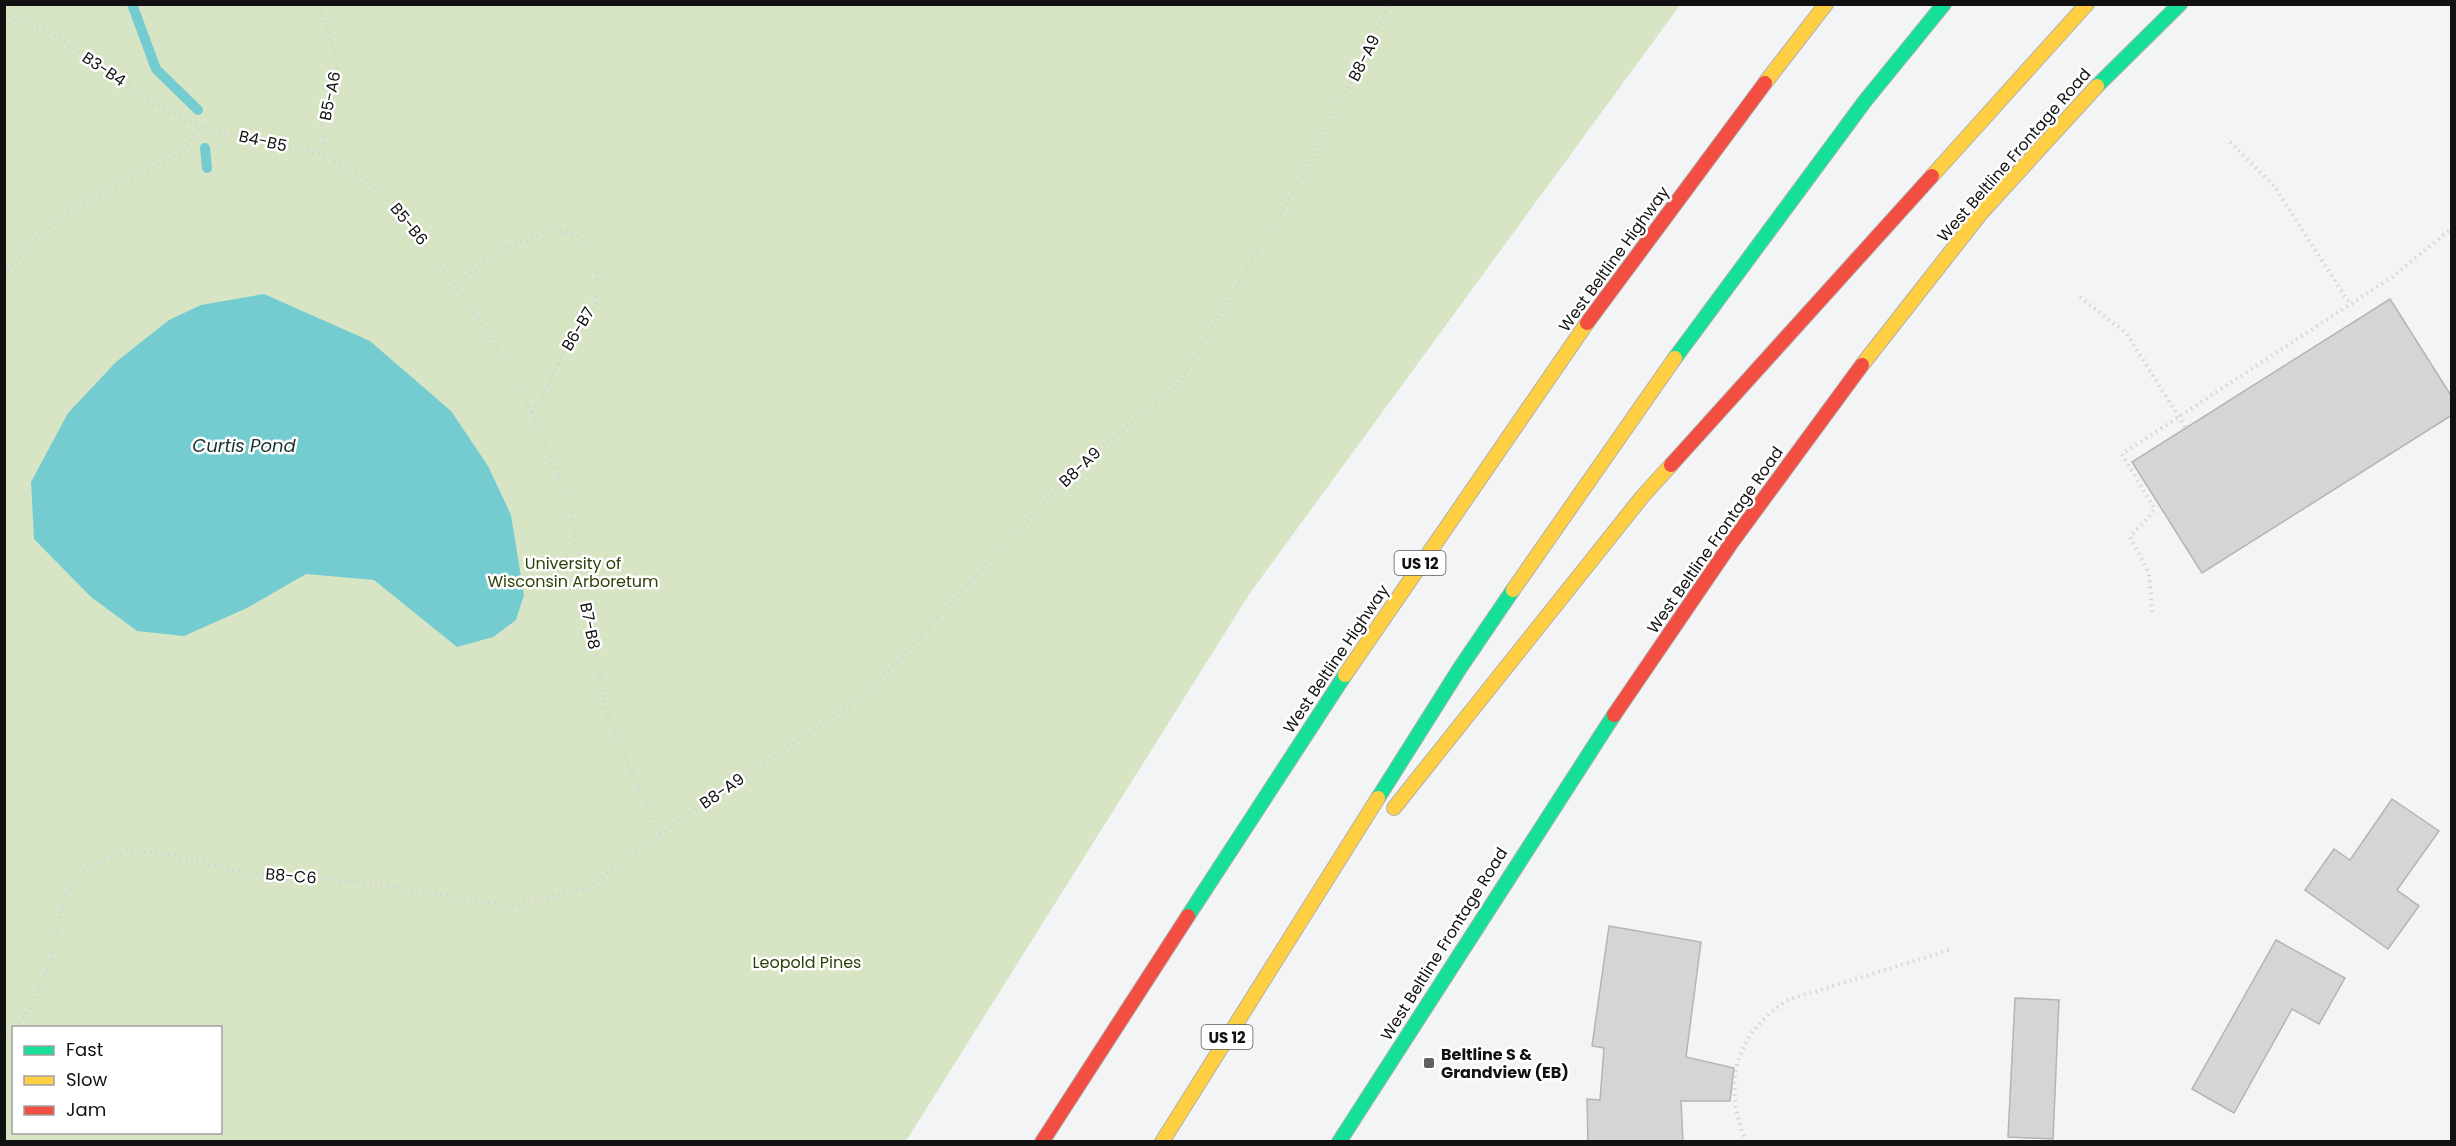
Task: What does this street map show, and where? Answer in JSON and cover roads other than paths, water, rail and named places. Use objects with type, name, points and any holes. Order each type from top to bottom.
[{"type":"main road","name":"West Beltline Highway","points":[[1042,1142],[1307,731],[1478,476],[1617,280],[1826,4]]},
{"type":"main road","name":"US 12","points":[[1162,1142],[1460,668],[1635,412],[1865,101],[1944,4]]},
{"type":"main road","points":[[1293,933],[1642,496],[2087,4]]},
{"type":"main road","name":"West Beltline Frontage Road","points":[[1339,1142],[1513,865],[1730,544],[1804,443],[1904,308],[2010,180],[2106,76],[2180,4]]},
{"type":"water","name":"Curtis Pond","points":[[264,294],[370,341],[451,411],[488,466],[511,515],[524,595],[516,620],[493,637],[457,647],[374,580],[306,574],[247,608],[184,636],[137,631],[91,597],[34,539],[31,482],[68,413],[116,362],[169,320],[201,305]]},
{"type":"waterway","points":[[132,4],[156,69],[198,110]]},
{"type":"waterway","points":[[205,148],[207,168]]},
{"type":"place","name":"Beltline S & Grandview (EB)","points":[[1429,1063]]},
{"type":"park label","name":"University of Wisconsin Arboretum","points":[[573,572]]},
{"type":"park label","name":"Leopold Pines","points":[[807,962]]}]
